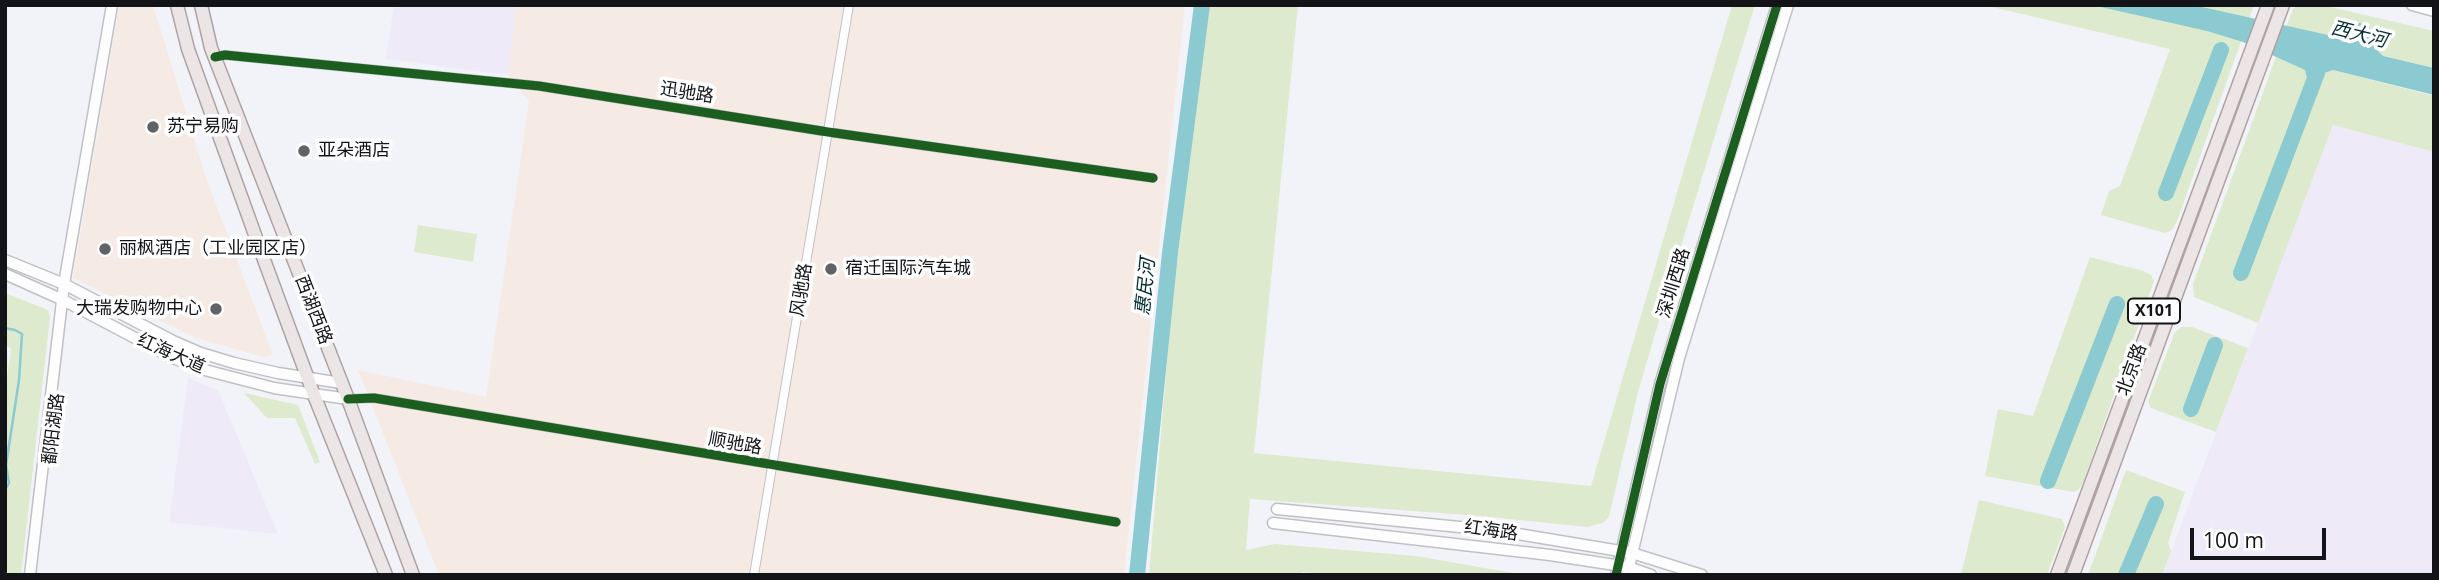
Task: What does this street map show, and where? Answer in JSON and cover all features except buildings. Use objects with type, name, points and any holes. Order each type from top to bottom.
[{"type":"main road","name":"西湖西路","points":[[177,5],[188,49],[308,378],[386,575]]},
{"type":"main road","name":"西湖西路","points":[[201,5],[215,57],[348,399],[413,575]]},
{"type":"main road","points":[[2268,5],[2269,21]]},
{"type":"main road","points":[[2269,21],[2283,5]]},
{"type":"main road","name":"北京路","points":[[2057,575],[2251,48],[2269,21]]},
{"type":"main road","name":"北京路","points":[[2073,575],[2264,54],[2269,21]]},
{"type":"street","name":"鄱阳湖路","points":[[37,575],[66,302],[64,284],[112,5]]},
{"type":"street","name":"风驰路","points":[[754,575],[849,5]]},
{"type":"street","name":"深圳西路","points":[[1627,551],[1660,384],[1777,5]]},
{"type":"street","name":"深圳西路","points":[[1622,571],[1682,345],[1788,5]]},
{"type":"street","points":[[2412,5],[2434,11]]},
{"type":"street","name":"迅驰路","points":[[215,57],[225,55],[539,86],[828,132],[1153,178]]},
{"type":"street","name":"红海大道","points":[[5,260],[64,284],[201,353],[234,363],[341,383]]},
{"type":"street","name":"红海大道","points":[[5,274],[66,302],[173,358],[201,369],[274,388],[348,399]]},
{"type":"street","name":"鄱阳湖路","points":[[30,575],[66,302]]},
{"type":"street","name":"顺驰路","points":[[348,399],[374,398],[1116,522]]},
{"type":"street","name":"红海路","points":[[1277,509],[1500,531],[1627,551],[1702,575]]},
{"type":"street","name":"红海路","points":[[1273,523],[1486,546],[1651,575]]},
{"type":"shaded area","points":[[119,5],[153,5],[206,178],[273,355],[264,357],[196,338],[73,278]]},
{"type":"shaded area","points":[[394,5],[516,5],[508,75],[386,59]]},
{"type":"shaded area","name":"宿迁国际汽车城","points":[[516,5],[1185,5],[1124,575],[439,575],[358,370],[486,397],[529,101],[508,75]]},
{"type":"shaded area","points":[[2333,125],[2434,152],[2434,575],[2162,575]]},
{"type":"shaded area","points":[[188,378],[218,390],[278,534],[169,522]]},
{"type":"green space","points":[[1209,5],[1298,5],[1254,453],[1591,486],[1732,5],[1755,5],[1638,392],[1609,517],[1603,523],[1587,527],[1481,516],[1250,499],[1246,550],[1275,544],[1416,556],[1524,575],[1339,575],[1303,572],[1294,575],[1149,575],[1172,303]]},
{"type":"green space","points":[[1984,5],[2254,5],[2172,230],[2165,233],[2101,215],[2109,191],[2120,186],[2170,49]]},
{"type":"green space","points":[[2299,5],[2322,5],[2434,31],[2434,68],[2383,56],[2370,43],[2370,25],[2359,23],[2347,34],[2337,37],[2286,27],[2293,9]]},
{"type":"green space","points":[[2276,57],[2306,70],[2310,90],[2313,92],[2319,75],[2333,70],[2434,96],[2434,152],[2333,125],[2258,323],[2194,297],[2193,284]]},
{"type":"green space","points":[[418,225],[477,234],[473,262],[414,252]]},
{"type":"green space","points":[[2090,257],[2143,271],[2151,275],[2154,281],[2083,483],[2073,492],[1985,476],[1998,409],[2033,416]]},
{"type":"green space","points":[[5,293],[48,310],[50,317],[21,575],[5,575],[5,392],[11,348],[5,345]]},
{"type":"green space","points":[[2182,327],[2192,327],[2248,348],[2216,432],[2151,408],[2148,402],[2175,332]]},
{"type":"green space","points":[[244,393],[298,405],[320,462],[315,464],[295,418],[267,418]]},
{"type":"green space","points":[[2126,470],[2185,492],[2168,543],[2171,551],[2162,575],[2088,575]]},
{"type":"green space","points":[[1979,500],[2062,519],[2065,527],[2047,575],[1961,575]]},
{"type":"water","name":"西大河","points":[[2092,5],[2193,5],[2337,37],[2347,34],[2359,23],[2370,25],[2370,43],[2383,56],[2434,68],[2434,95],[2333,70],[2319,75],[2313,92],[2310,90],[2305,70],[2243,42],[2207,31]]},
{"type":"waterway","name":"惠民河","points":[[1137,575],[1170,253],[1202,5]]},
{"type":"waterway","points":[[2166,193],[2221,50]]},
{"type":"waterway","points":[[2241,273],[2317,73]]},
{"type":"waterway","points":[[2048,481],[2117,304]]},
{"type":"waterway","points":[[5,328],[22,334],[19,380],[6,465],[9,483],[5,490]]},
{"type":"waterway","points":[[2191,409],[2215,345]]},
{"type":"waterway","points":[[2126,575],[2156,504]]},
{"type":"cycle path","points":[[1616,575],[1660,384],[1777,5]]},
{"type":"cycle path","points":[[215,57],[225,55],[539,86],[828,132],[1153,178]]},
{"type":"cycle path","points":[[348,399],[374,398],[1116,522]]},
{"type":"place","name":"苏宁易购","points":[[153,127]]},
{"type":"place","name":"亚朵酒店","points":[[304,151]]},
{"type":"place","name":"丽枫酒店（工业园区店）","points":[[105,249]]},
{"type":"place","name":"宿迁国际汽车城","points":[[831,269]]},
{"type":"place","name":"大瑞发购物中心","points":[[216,309]]}]
